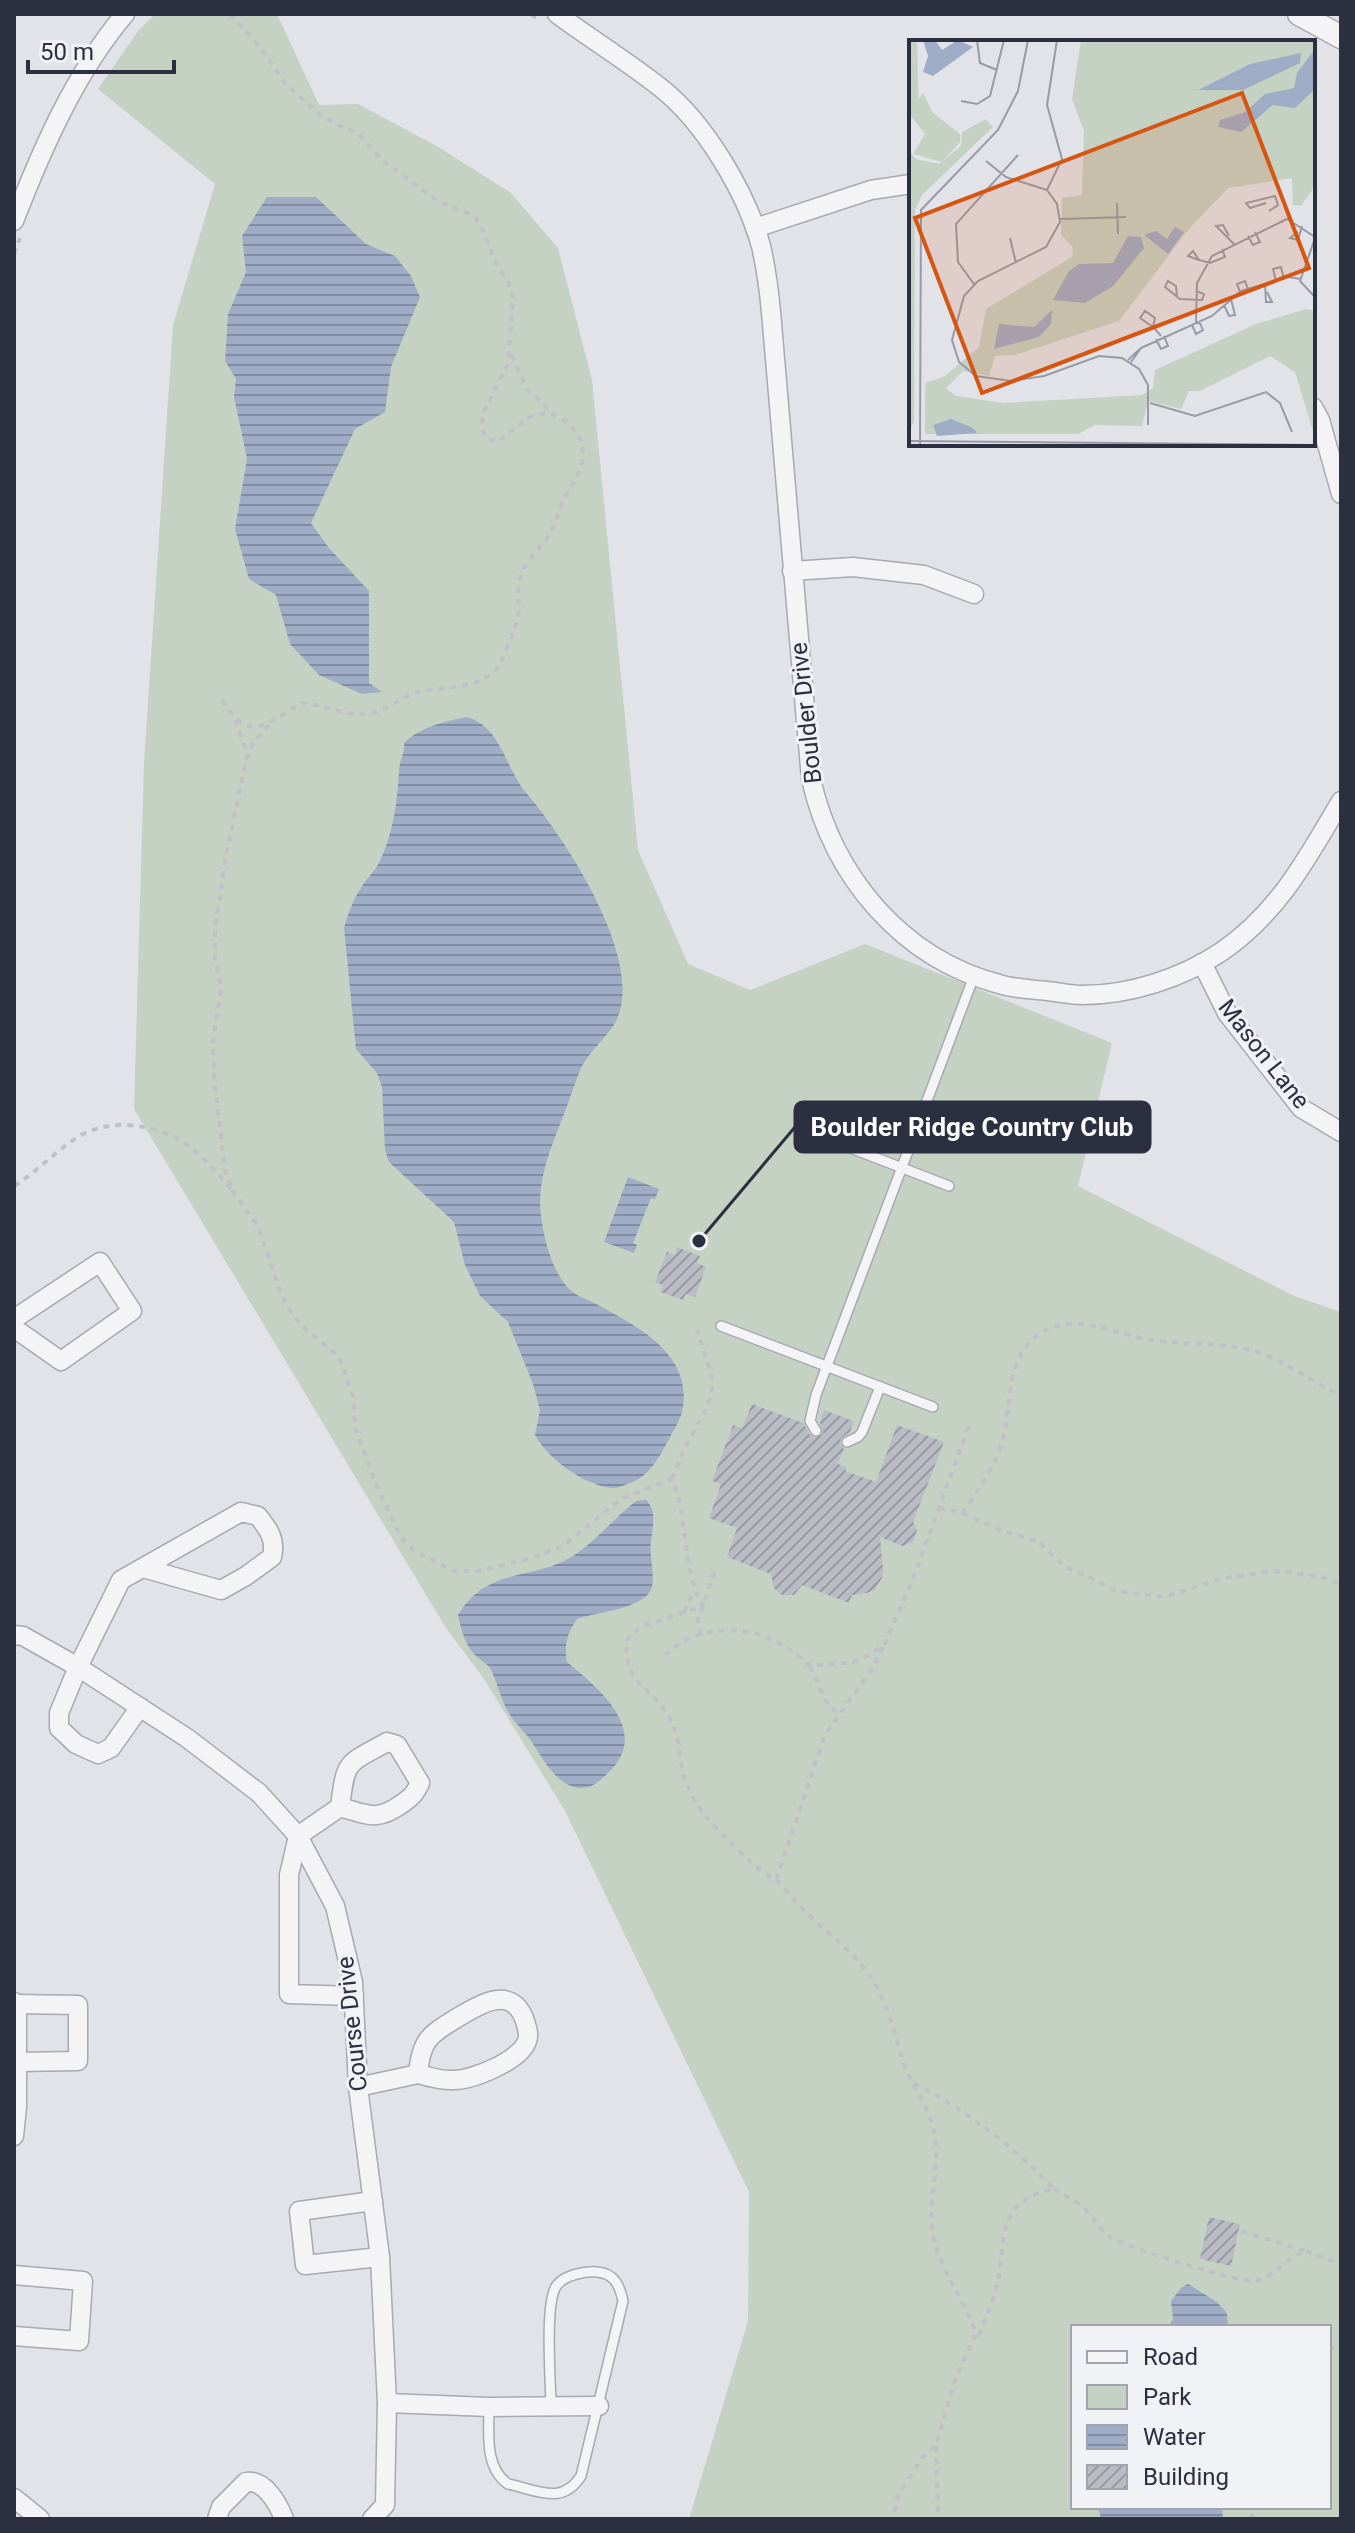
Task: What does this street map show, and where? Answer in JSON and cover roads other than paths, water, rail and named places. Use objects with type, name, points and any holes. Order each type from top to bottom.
[{"type":"street","points":[[14,221],[36,167],[70,99],[105,40],[125,14]]},
{"type":"street","points":[[1299,14],[1341,37]]},
{"type":"street","name":"Boulder Drive","points":[[550,18],[664,90],[704,133],[736,185],[755,228],[765,265],[771,312],[808,765],[828,834],[846,870],[883,916],[931,955],[974,976],[1002,985],[1082,995],[1138,987],[1202,963],[1247,931],[1284,894],[1341,801]]},
{"type":"street","points":[[755,228],[871,190],[909,184]]},
{"type":"street","points":[[1315,411],[1341,494]]},
{"type":"street","points":[[792,571],[853,567],[924,575],[974,594]]},
{"type":"street","name":"Mason Lane","points":[[1202,963],[1227,1013],[1301,1108],[1341,1132]]},
{"type":"street","points":[[14,1319],[100,1262],[132,1311],[61,1361],[14,1328]]},
{"type":"street","points":[[140,1707],[111,1748],[98,1754],[76,1744],[59,1728],[59,1713],[78,1667],[121,1580],[241,1512],[258,1516],[272,1533],[275,1545],[272,1557],[221,1590],[143,1568]]},
{"type":"street","name":"Course Drive","points":[[14,1635],[23,1636],[78,1667],[187,1738],[259,1793],[298,1836],[335,1906],[353,1982],[358,2087],[380,2257],[387,2403],[385,2505],[372,2519]]},
{"type":"street","points":[[340,1807],[372,1816],[388,1814],[414,1795],[420,1783],[397,1745],[387,1742],[350,1763],[344,1776],[340,1807],[298,1836],[289,1875],[289,1994],[354,1996]]},
{"type":"street","points":[[358,2087],[418,2074],[455,2080],[467,2078],[511,2059],[528,2038],[521,2010],[508,2001],[484,2002],[434,2032],[422,2048],[418,2074]]},
{"type":"street","points":[[14,2136],[17,2014],[14,2003],[78,2005],[78,2061],[16,2062]]},
{"type":"street","points":[[373,2201],[299,2211],[305,2265],[380,2257]]},
{"type":"street","points":[[14,2275],[83,2281],[79,2341],[14,2336]]},
{"type":"street","points":[[387,2403],[551,2408],[599,2406]]},
{"type":"street","points":[[217,2519],[221,2507],[246,2482],[252,2480],[261,2484],[284,2519]]},
{"type":"street","points":[[15,2502],[40,2519]]},
{"type":"lane","points":[[816,1431],[810,1421],[811,1411],[974,976]]},
{"type":"lane","points":[[853,1149],[949,1186]]},
{"type":"lane","points":[[721,1326],[933,1407]]},
{"type":"lane","points":[[847,1442],[862,1432],[880,1387]]},
{"type":"lane","points":[[489,2407],[490,2450],[499,2475],[508,2484],[557,2495],[571,2488],[581,2476],[623,2301],[615,2280],[604,2273],[569,2276],[559,2283],[552,2296],[551,2408]]},
{"type":"water","points":[[267,197],[316,197],[366,244],[395,256],[411,276],[420,297],[391,367],[385,412],[355,429],[311,523],[329,548],[369,591],[369,683],[382,692],[362,694],[319,675],[290,644],[276,595],[249,579],[235,529],[247,459],[234,397],[236,379],[225,361],[228,314],[246,272],[242,236]]},
{"type":"water","points":[[467,717],[479,722],[496,740],[520,785],[581,871],[612,937],[621,969],[622,998],[615,1023],[582,1066],[547,1160],[540,1202],[547,1245],[563,1282],[576,1294],[648,1335],[672,1360],[680,1375],[684,1392],[682,1412],[662,1452],[643,1476],[617,1488],[591,1482],[568,1470],[535,1435],[540,1410],[508,1322],[480,1296],[465,1265],[454,1222],[389,1162],[385,1150],[382,1087],[377,1073],[356,1049],[344,928],[356,897],[379,863],[388,841],[404,743],[425,729]]},
{"type":"water","points":[[628,1177],[659,1189],[655,1199],[651,1198],[633,1243],[637,1245],[634,1253],[604,1242]]},
{"type":"water","points":[[646,1500],[652,1509],[653,1520],[652,1587],[648,1594],[631,1605],[577,1619],[567,1639],[567,1662],[604,1696],[622,1724],[625,1739],[622,1755],[611,1770],[593,1785],[585,1788],[571,1786],[556,1776],[510,1715],[490,1668],[468,1645],[458,1615],[483,1588],[560,1563],[584,1548],[636,1501]]},
{"type":"water","points":[[1188,2284],[1217,2302],[1227,2313],[1228,2325],[1169,2325],[1173,2319],[1171,2301]]},
{"type":"water","points":[[1098,2509],[1222,2509],[1223,2519],[1101,2519]]},
{"type":"place","name":"Boulder Ridge Country Club","points":[[699,1241]]}]
